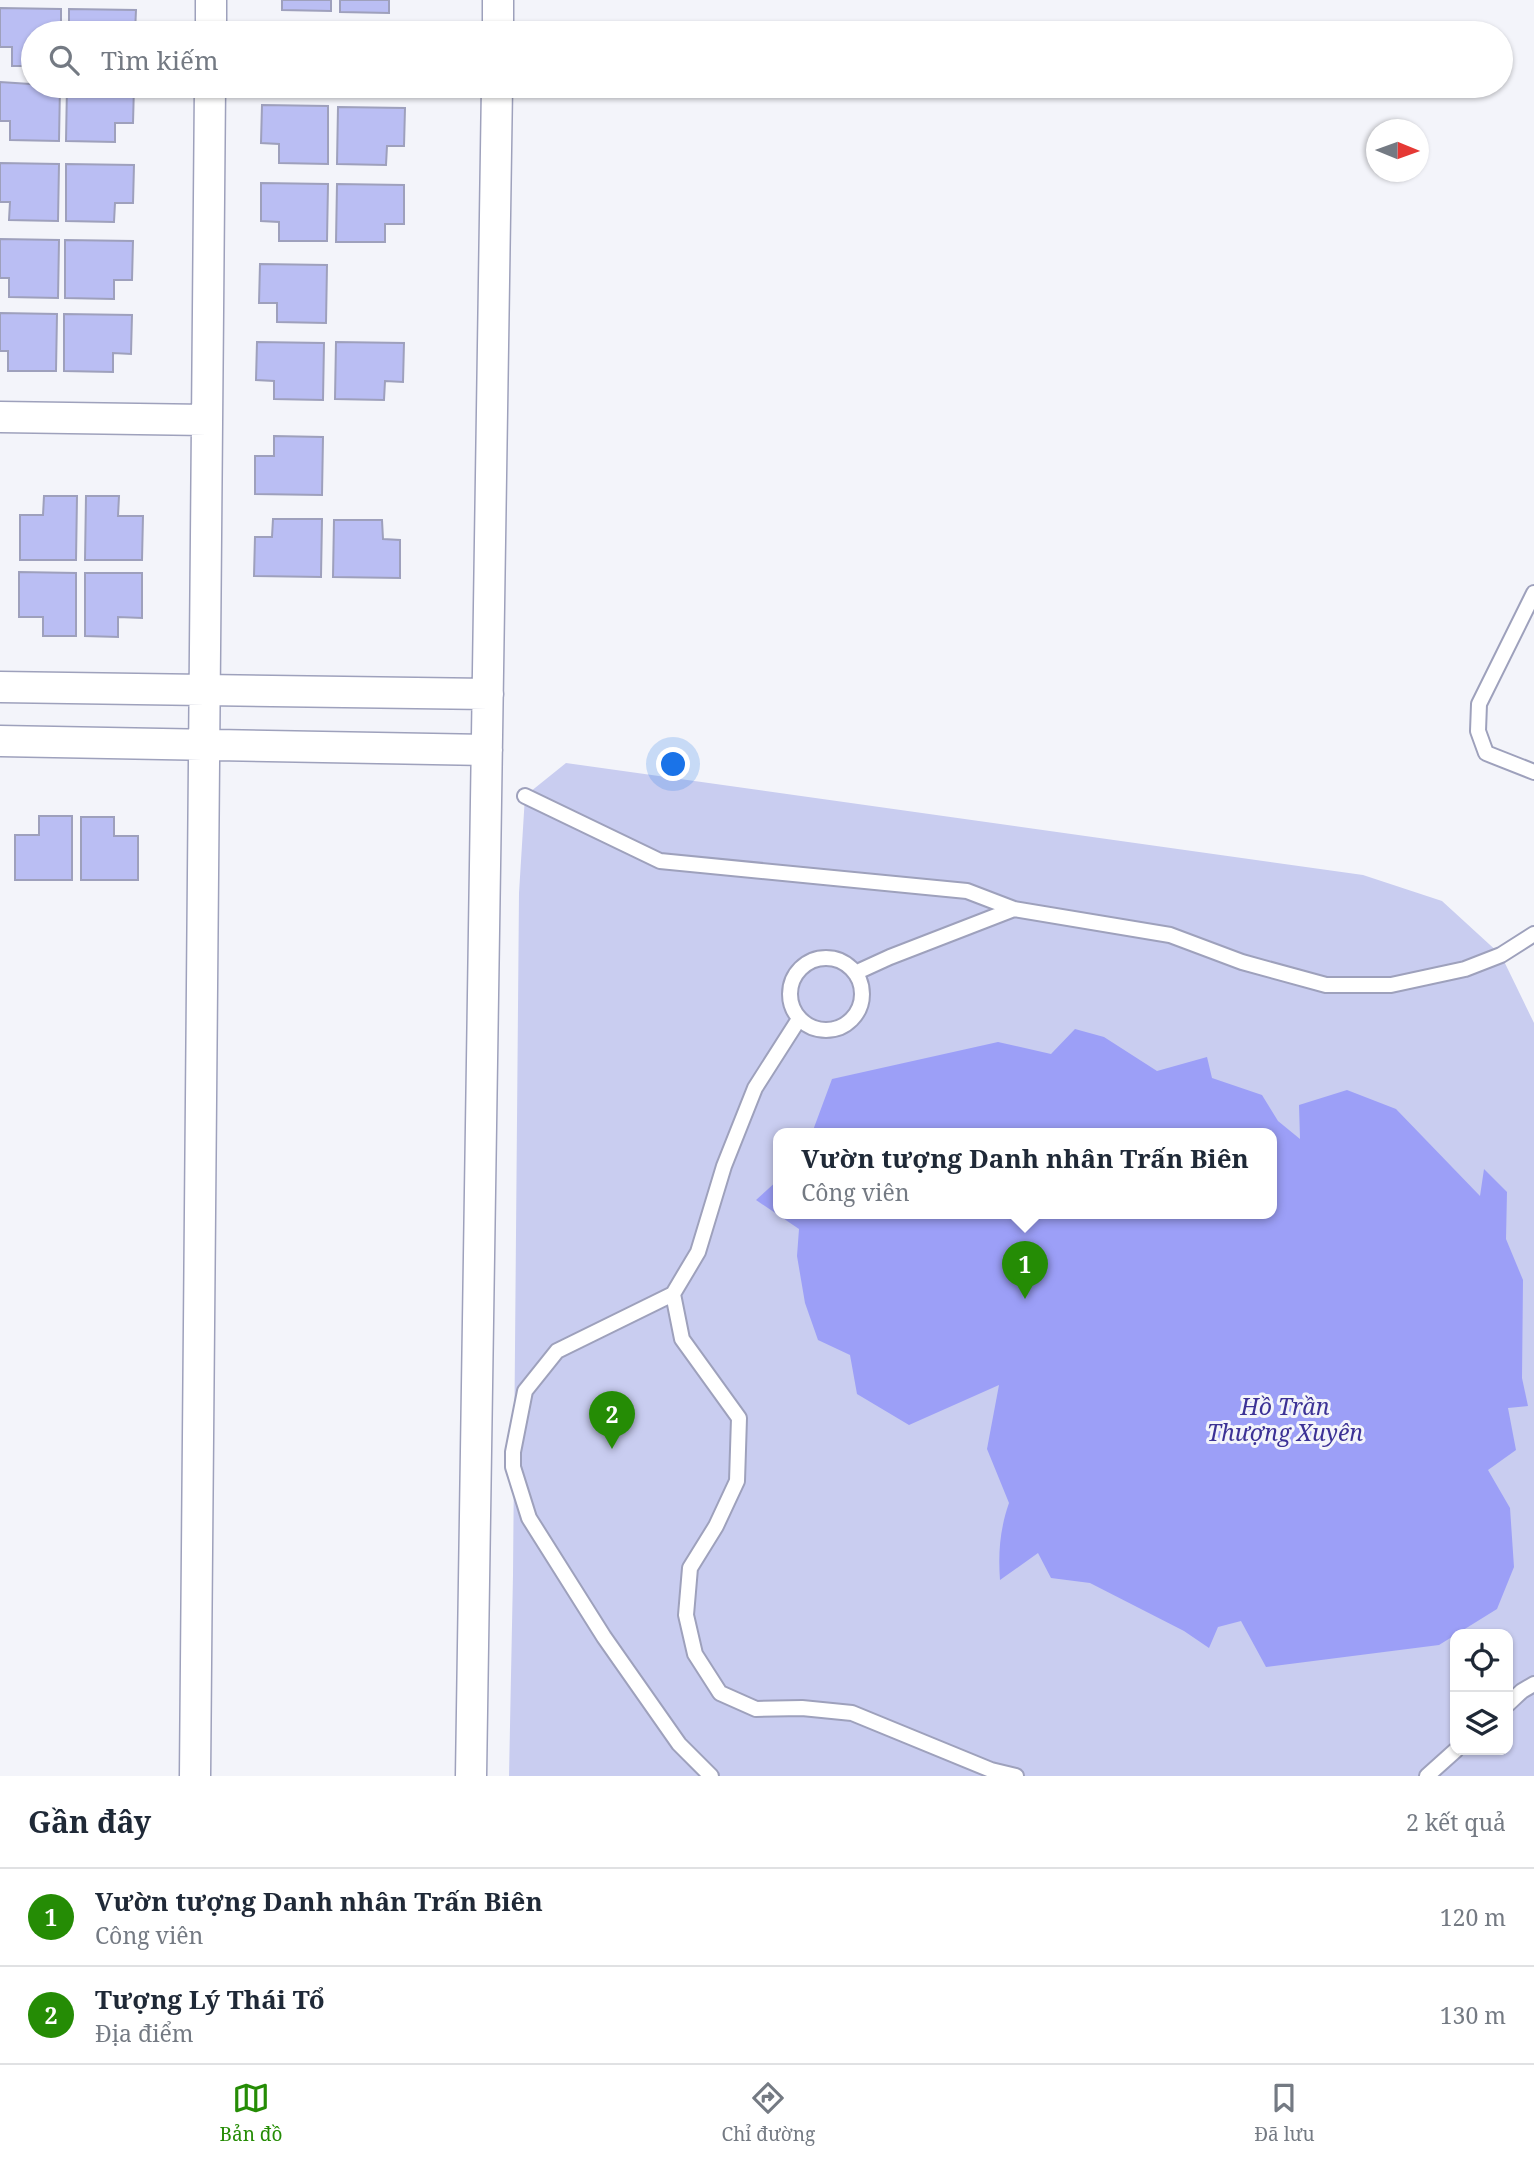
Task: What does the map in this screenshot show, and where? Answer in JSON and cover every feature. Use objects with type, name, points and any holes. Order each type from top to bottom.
[{"type":"street","points":[[211,0],[211,21]]},
{"type":"street","points":[[498,0],[498,21]]},
{"type":"street","points":[[195,1776],[210,98]]},
{"type":"street","points":[[471,1776],[497,98]]},
{"type":"street","points":[[0,417],[207,421]]},
{"type":"street","points":[[0,687],[488,694]]},
{"type":"street","points":[[0,741],[487,750]]},
{"type":"lane","points":[[1534,593],[1479,704],[1478,731],[1486,753],[1534,772]]},
{"type":"lane","points":[[524,796],[660,861],[967,891],[1014,909],[1170,935],[1242,962],[1326,985],[1391,985],[1465,970],[1502,955],[1534,934]]},
{"type":"lane","points":[[855,972],[1014,909]]},
{"type":"lane","points":[[832,958],[847,964],[855,972],[862,995],[860,1007],[853,1019],[841,1028],[827,1031],[812,1028],[799,1019],[791,1006],[790,991],[794,976],[804,965],[817,959],[832,958]]},
{"type":"lane","points":[[711,1776],[679,1744],[604,1637],[529,1518],[513,1467],[513,1452],[525,1391],[557,1351],[673,1294],[698,1252],[724,1166],[755,1088],[799,1019]]},
{"type":"lane","points":[[673,1294],[682,1339],[738,1418],[737,1481],[716,1526],[690,1568],[686,1615],[695,1654],[720,1693],[756,1709],[802,1708],[852,1713],[991,1770],[1016,1776]]},
{"type":"lane","points":[[1513,1699],[1534,1684]]},
{"type":"lane","points":[[1427,1776],[1451,1755]]},
{"type":"shaded area","points":[[566,763],[1363,875],[1442,901],[1501,955],[1534,1023],[1534,1776],[509,1776],[519,893],[525,796]]},
{"type":"water","name":"Hồ Trần Thượng Xuyên","points":[[1075,1029],[1104,1037],[1157,1071],[1207,1057],[1212,1078],[1262,1095],[1278,1121],[1300,1139],[1299,1105],[1347,1090],[1396,1109],[1480,1196],[1484,1169],[1507,1192],[1506,1239],[1523,1280],[1522,1378],[1528,1406],[1508,1408],[1516,1450],[1488,1470],[1510,1508],[1514,1567],[1497,1609],[1465,1629],[1450,1629],[1450,1638],[1439,1645],[1266,1667],[1241,1621],[1218,1627],[1209,1648],[1184,1631],[1090,1583],[1051,1578],[1038,1553],[1000,1580],[1000,1541],[1009,1503],[987,1449],[999,1385],[909,1425],[857,1394],[850,1355],[818,1340],[805,1303],[797,1256],[799,1229],[784,1219],[1277,1219],[1277,1128],[814,1128],[832,1079],[998,1042],[1051,1054]]},
{"type":"water","name":"Hồ Trần Thượng Xuyên","points":[[773,1185],[773,1211],[756,1200]]},
{"type":"building","points":[[282,0],[331,0],[331,11],[282,10]]},
{"type":"building","points":[[340,0],[389,0],[389,13],[340,12]]},
{"type":"building","points":[[0,8],[61,9],[61,21],[21,21],[21,66],[12,66],[12,47],[0,47]]},
{"type":"building","points":[[69,9],[136,10],[136,21],[69,21]]},
{"type":"building","points":[[0,82],[21,83],[21,98],[60,98],[59,141],[10,140],[10,121],[0,121]]},
{"type":"building","points":[[67,98],[134,98],[133,123],[115,123],[115,142],[66,141]]},
{"type":"building","points":[[262,105],[328,106],[328,164],[279,163],[279,144],[261,143]]},
{"type":"building","points":[[338,107],[405,108],[404,146],[387,146],[386,165],[337,164]]},
{"type":"building","points":[[0,163],[59,164],[58,221],[9,220],[10,202],[0,202]]},
{"type":"building","points":[[66,164],[134,165],[133,203],[115,203],[114,222],[66,221]]},
{"type":"building","points":[[261,183],[328,184],[327,241],[279,241],[279,222],[261,221]]},
{"type":"building","points":[[337,184],[404,185],[404,224],[385,224],[385,242],[336,242]]},
{"type":"building","points":[[0,239],[59,240],[58,298],[9,297],[9,278],[0,278]]},
{"type":"building","points":[[65,240],[133,241],[132,280],[114,280],[114,299],[65,298]]},
{"type":"building","points":[[260,264],[327,265],[326,323],[277,322],[277,303],[259,303]]},
{"type":"building","points":[[0,313],[57,314],[56,371],[8,371],[8,351],[0,351]]},
{"type":"building","points":[[64,314],[132,315],[131,354],[113,353],[113,372],[64,371]]},
{"type":"building","points":[[257,342],[324,343],[323,400],[274,399],[274,381],[256,380]]},
{"type":"building","points":[[336,342],[404,343],[403,382],[385,381],[384,400],[335,399]]},
{"type":"building","points":[[274,436],[323,437],[322,495],[255,494],[255,456],[274,456]]},
{"type":"building","points":[[44,496],[77,496],[76,560],[20,560],[20,515],[43,515]]},
{"type":"building","points":[[86,496],[119,496],[118,516],[143,516],[142,560],[85,560]]},
{"type":"building","points":[[273,519],[322,519],[321,577],[254,576],[255,537],[272,537]]},
{"type":"building","points":[[334,520],[382,520],[383,539],[400,540],[400,578],[333,577]]},
{"type":"building","points":[[19,572],[76,573],[76,636],[43,636],[43,617],[19,617]]},
{"type":"building","points":[[85,573],[142,573],[142,618],[118,617],[118,637],[85,636]]},
{"type":"building","points":[[39,816],[72,816],[72,880],[15,880],[15,835],[39,835]]},
{"type":"building","points":[[81,817],[114,817],[114,836],[138,836],[138,880],[81,880]]},
{"type":"place","name":"Vườn tượng Danh nhân Trấn Biên","points":[[1025,1299]]},
{"type":"place","name":"Tượng Lý Thái Tổ","points":[[612,1449]]}]
